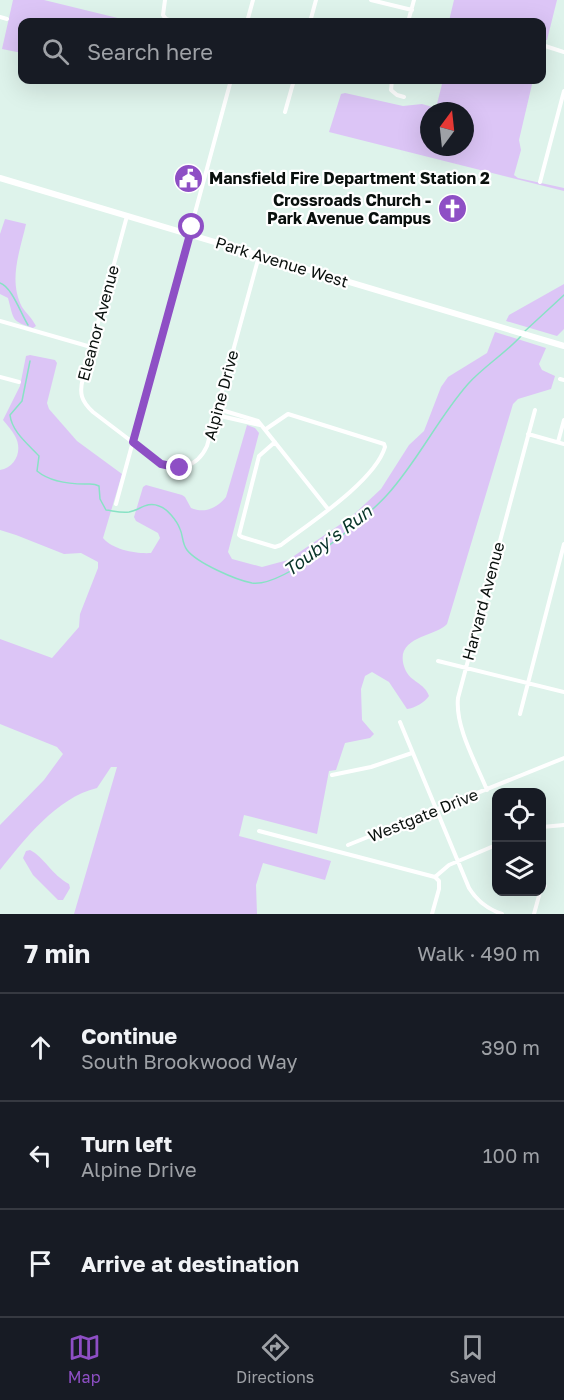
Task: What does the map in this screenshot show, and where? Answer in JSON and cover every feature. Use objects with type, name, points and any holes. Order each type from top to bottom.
[{"type":"main road","name":"Park Avenue West","points":[[0,178],[564,346]]},
{"type":"street","points":[[165,0],[163,15],[165,18]]},
{"type":"street","points":[[248,18],[253,0]]},
{"type":"street","points":[[311,18],[316,0]]},
{"type":"street","points":[[371,0],[412,10]]},
{"type":"street","points":[[409,18],[414,0]]},
{"type":"street","points":[[0,17],[7,19]]},
{"type":"street","points":[[546,46],[564,52]]},
{"type":"street","points":[[116,504],[230,84]]},
{"type":"street","points":[[285,112],[293,84]]},
{"type":"street","points":[[392,84],[393,91],[404,97]]},
{"type":"street","points":[[540,182],[564,91]]},
{"type":"street","name":"Eleanor Avenue","points":[[127,216],[80,392],[82,400],[93,412],[133,442]]},
{"type":"street","name":"Alpine Drive","points":[[133,442],[161,464],[175,468],[188,466],[200,458],[206,450],[259,255]]},
{"type":"street","points":[[0,321],[91,347]]},
{"type":"street","points":[[0,378],[19,382]]},
{"type":"street","points":[[218,409],[252,418],[266,429],[328,509]]},
{"type":"street","name":"Harvard Avenue","points":[[487,790],[458,714],[458,698],[535,410]]},
{"type":"street","points":[[266,429],[288,414],[385,445],[380,461],[355,487],[278,546],[239,536],[260,456],[275,442]]},
{"type":"street","points":[[216,415],[261,425]]},
{"type":"street","points":[[558,442],[564,420]]},
{"type":"street","points":[[528,434],[564,444]]},
{"type":"street","points":[[520,714],[564,544]]},
{"type":"street","points":[[438,662],[564,692]]},
{"type":"street","points":[[400,722],[456,862],[475,897],[485,906],[502,914]]},
{"type":"street","points":[[332,775],[371,767],[412,753]]},
{"type":"street","name":"Westgate Drive","points":[[348,845],[564,758]]},
{"type":"street","points":[[546,827],[564,825]]},
{"type":"street","points":[[259,831],[435,877],[439,881],[439,887],[432,914]]},
{"type":"street","points":[[435,877],[446,866],[492,847]]},
{"type":"street","points":[[534,914],[540,896]]},
{"type":"shaded area","points":[[13,0],[44,0],[118,18],[18,18],[18,52],[2,49]]},
{"type":"shaded area","points":[[454,0],[557,0],[547,40],[546,18],[450,18]]},
{"type":"shaded area","points":[[442,84],[532,84],[519,140],[521,150],[514,175],[518,178],[564,188],[564,191],[425,156],[474,156],[474,102],[438,102]]},
{"type":"shaded area","points":[[341,94],[403,106],[420,104],[420,155],[329,132]]},
{"type":"shaded area","points":[[5,219],[26,224],[16,266],[16,286],[22,307],[36,326],[33,328],[14,319],[8,298],[0,294],[0,234]]},
{"type":"shaded area","points":[[564,284],[564,329],[557,336],[506,321],[509,315]]},
{"type":"shaded area","points":[[495,332],[546,348],[539,364],[542,370],[555,376],[551,389],[518,399],[513,404],[447,624],[417,639],[405,650],[403,658],[407,673],[424,688],[429,696],[420,704],[407,709],[389,682],[372,672],[365,676],[361,689],[362,720],[374,734],[370,738],[345,743],[336,770],[329,771],[317,834],[244,815],[239,836],[331,861],[325,880],[263,863],[256,885],[257,914],[74,914],[117,767],[111,767],[97,788],[68,801],[42,821],[0,870],[0,825],[44,780],[63,754],[57,747],[0,724],[0,639],[52,658],[79,627],[80,614],[98,568],[98,562],[81,553],[64,554],[0,530],[0,470],[14,462],[18,452],[14,434],[3,420],[20,386],[26,356],[55,360],[57,363],[47,403],[49,409],[77,441],[122,474],[103,538],[113,546],[139,553],[151,553],[160,538],[158,533],[136,521],[134,517],[143,487],[146,485],[182,495],[191,508],[196,510],[206,510],[219,504],[226,497],[247,425],[255,428],[259,433],[228,552],[232,559],[262,567],[288,560],[351,517],[381,489],[409,445],[424,431],[441,387],[448,377],[487,353]]},
{"type":"shaded area","points":[[30,850],[69,884],[70,888],[63,900],[58,900],[33,875],[23,858],[26,851]]},
{"type":"waterway","points":[[0,283],[12,295],[28,325]]},
{"type":"waterway","name":"Touby's Run","points":[[525,331],[564,295]]},
{"type":"waterway","name":"Touby's Run","points":[[30,361],[22,401],[10,415],[17,432],[39,456],[37,471],[60,481],[99,486],[100,499],[106,510],[129,512],[147,505],[162,507],[177,522],[185,548],[192,555],[217,570],[252,583],[266,582],[284,575],[324,550],[376,506],[409,468],[468,384],[522,335]]},
{"type":"place","name":"Mansfield Fire Department Station 2","points":[[188,178]]},
{"type":"place","name":"Crossroads Church - Park Avenue Campus","points":[[452,209]]},
{"type":"route","points":[[180,468],[161,464],[133,442],[192,227]]}]
